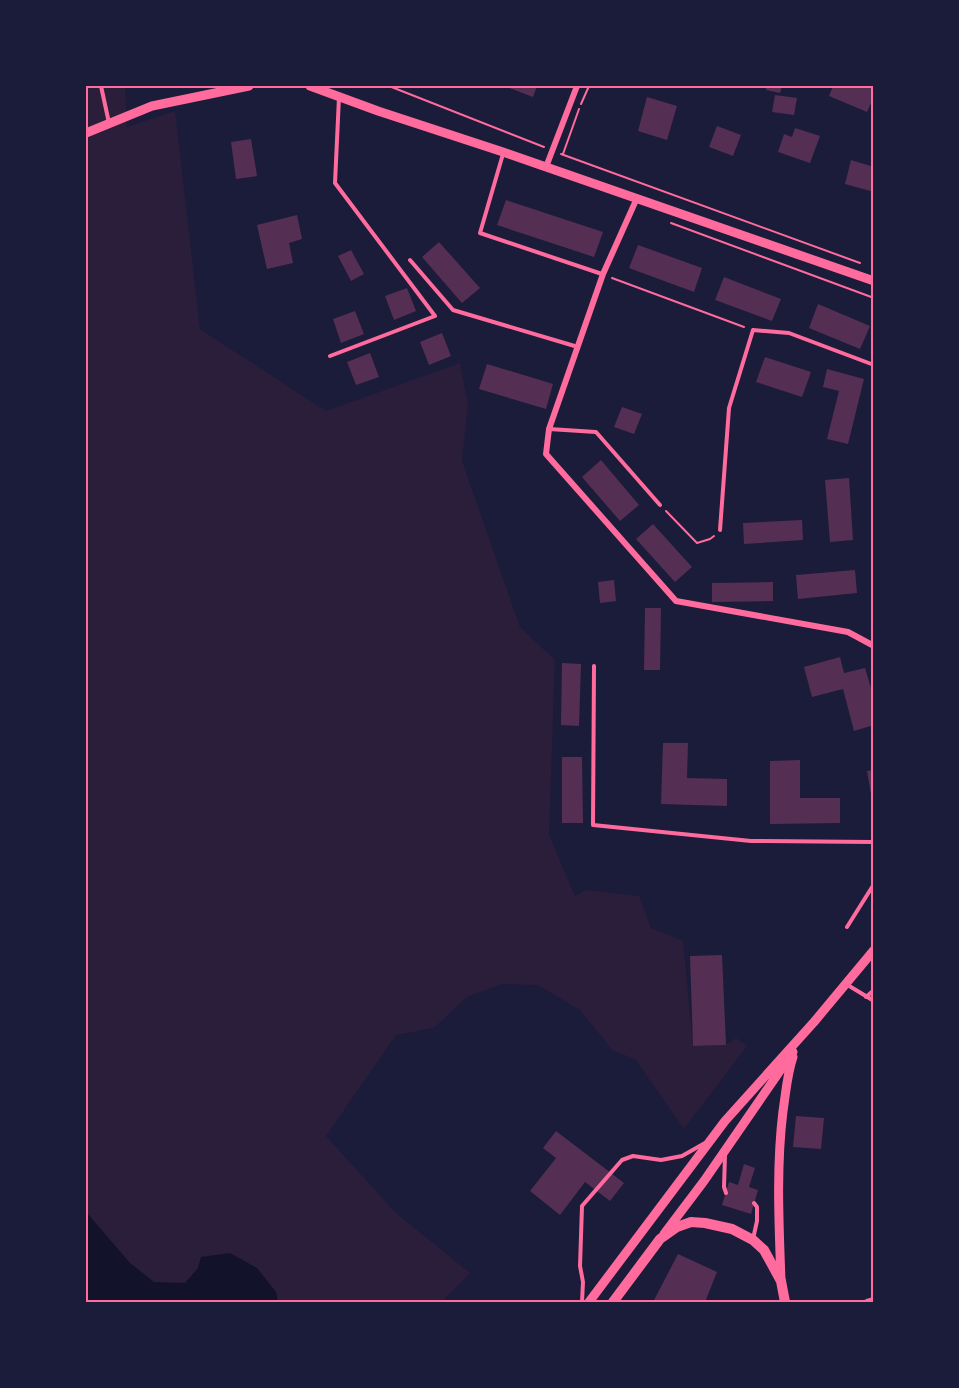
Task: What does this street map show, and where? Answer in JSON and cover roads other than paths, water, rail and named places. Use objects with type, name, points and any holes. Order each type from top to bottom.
[{"type":"main road","points":[[613,1302],[660,1239],[677,1227],[691,1222],[732,1229],[753,1240],[764,1250],[781,1281],[785,1302]]},
{"type":"street","points":[[86,133],[152,106],[249,86]]},
{"type":"street","points":[[310,86],[873,281]]},
{"type":"street","points":[[546,167],[577,86]]},
{"type":"street","points":[[637,198],[603,274],[549,429],[546,454],[676,602],[848,632],[873,646]]},
{"type":"street","points":[[660,1239],[725,1151],[802,1038],[873,950]]},
{"type":"street","points":[[589,1302],[708,1141],[814,1022]]},
{"type":"street","points":[[781,1281],[779,1148],[788,1076],[792,1058],[802,1038]]},
{"type":"street","points":[[867,1302],[873,1300]]},
{"type":"lane","points":[[101,86],[109,124]]},
{"type":"lane","points":[[330,356],[435,316],[335,183],[339,96]]},
{"type":"lane","points":[[503,152],[480,233],[603,274]]},
{"type":"lane","points":[[410,260],[453,310],[578,347]]},
{"type":"lane","points":[[720,530],[729,408],[753,330],[789,333],[873,365]]},
{"type":"lane","points":[[549,429],[596,432],[660,505]]},
{"type":"lane","points":[[594,666],[593,825],[751,841],[873,842]]},
{"type":"lane","points":[[847,927],[873,884]]},
{"type":"lane","points":[[845,984],[873,1001]]},
{"type":"lane","points":[[866,997],[873,990]]},
{"type":"lane","points":[[582,1302],[583,1282],[580,1266],[582,1206],[622,1160],[633,1155],[662,1160],[682,1156],[708,1141]]},
{"type":"lane","points":[[725,1151],[724,1188],[726,1193]]},
{"type":"lane","points":[[753,1240],[757,1221],[757,1207],[754,1203]]}]
